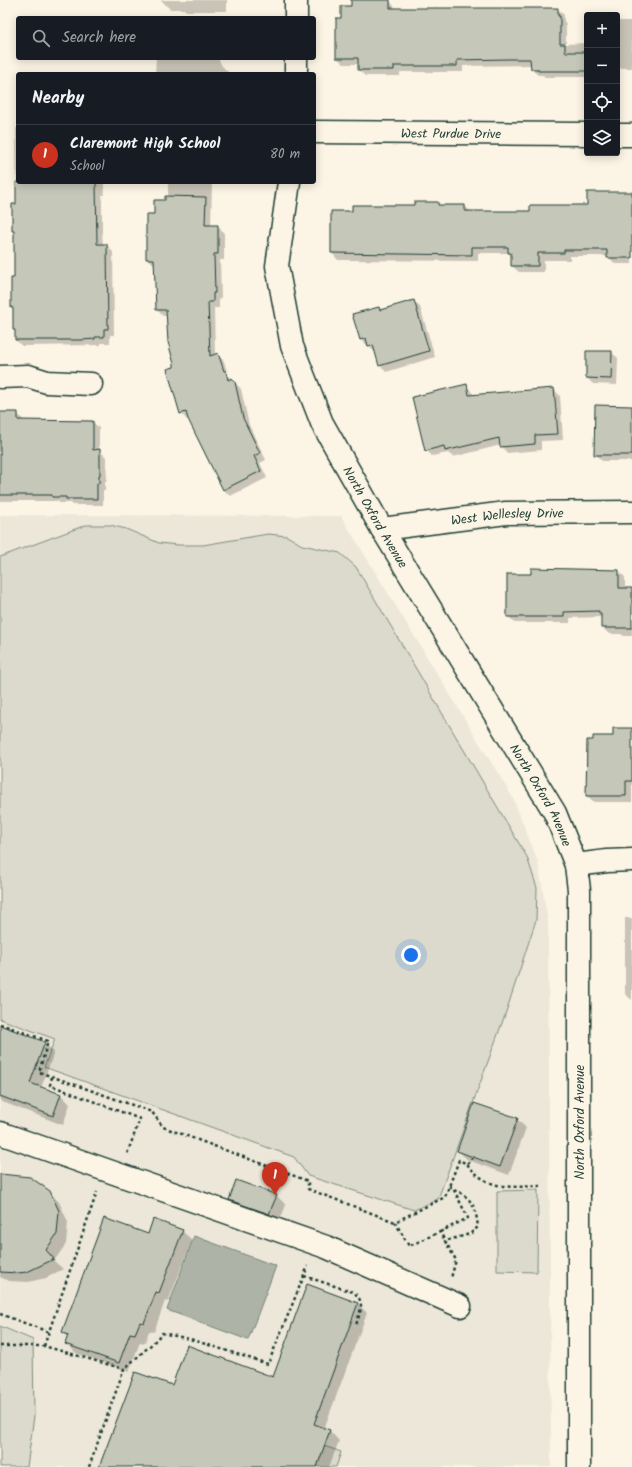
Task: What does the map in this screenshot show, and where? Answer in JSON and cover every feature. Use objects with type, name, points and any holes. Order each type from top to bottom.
[{"type":"street","points":[[296,0],[296,16]]},
{"type":"street","points":[[296,60],[296,72]]},
{"type":"street","name":"West Purdue Drive","points":[[316,132],[584,134]]},
{"type":"street","points":[[620,135],[632,135]]},
{"type":"street","name":"North Oxford Avenue","points":[[289,184],[277,266],[292,346],[322,423],[382,529],[555,813],[576,864],[579,890],[579,1467]]},
{"type":"street","points":[[0,377],[28,376],[47,382],[91,384]]},
{"type":"street","name":"West Wellesley Drive","points":[[382,529],[506,513],[632,512]]},
{"type":"street","points":[[576,864],[632,860]]},
{"type":"street","points":[[0,1132],[316,1244],[452,1303]]},
{"type":"path","points":[[0,1024],[48,1040],[40,1072],[152,1112],[164,1127],[308,1181],[308,1189],[395,1222],[409,1246],[468,1218],[451,1187]]},
{"type":"path","points":[[52,1077],[50,1085],[140,1118],[125,1159]]},
{"type":"path","points":[[467,1164],[472,1158]]},
{"type":"path","points":[[395,1222],[445,1197],[451,1187],[459,1160],[467,1164],[477,1176],[500,1187],[540,1186]]},
{"type":"path","points":[[44,1346],[99,1185]]},
{"type":"path","points":[[445,1242],[470,1234],[478,1227],[477,1217],[470,1198],[451,1187]]},
{"type":"path","points":[[440,1232],[456,1260],[452,1303]]},
{"type":"path","points":[[89,1467],[124,1369],[162,1333],[190,1339],[268,1364],[316,1244]]},
{"type":"path","points":[[304,1276],[353,1292],[360,1297],[362,1305],[356,1325]]},
{"type":"path","points":[[0,1314],[49,1332]]},
{"type":"path","points":[[0,1346],[44,1346],[124,1369]]},
{"type":"shaded area","points":[[0,515],[341,516],[513,798],[538,862],[548,922],[551,1467],[0,1467]]},
{"type":"shaded area","points":[[86,525],[110,525],[126,529],[159,543],[178,545],[203,545],[268,534],[287,536],[302,545],[340,553],[356,567],[527,857],[537,888],[536,920],[506,1012],[438,1199],[414,1210],[308,1176],[294,1157],[44,1067],[55,1039],[0,1019],[0,557]]},
{"type":"shaded area","points":[[538,1190],[537,1272],[497,1271],[497,1191]]},
{"type":"shaded area","points":[[194,1236],[276,1266],[248,1340],[167,1310]]},
{"type":"shaded area","points":[[0,1326],[33,1340],[34,1416],[27,1467],[0,1467]]},
{"type":"shaded area","points":[[324,1446],[341,1452],[336,1467],[317,1467]]},
{"type":"building","points":[[351,0],[390,0],[390,8],[558,8],[558,16],[560,16],[560,44],[565,44],[565,52],[584,52],[584,71],[538,71],[538,69],[531,69],[530,59],[457,60],[457,66],[394,66],[394,70],[358,70],[358,58],[336,58],[336,18],[341,18],[341,6],[351,6]]},
{"type":"building","points":[[16,184],[96,184],[97,244],[107,244],[108,329],[104,329],[104,337],[81,340],[15,340],[15,330],[13,330],[13,308],[11,308],[11,278],[14,278],[14,231],[12,231],[12,204],[16,204]]},
{"type":"building","points":[[587,192],[632,192],[632,258],[607,258],[607,250],[564,250],[564,253],[538,253],[538,266],[511,266],[511,253],[508,253],[508,247],[472,247],[472,255],[331,253],[331,211],[352,211],[352,205],[414,205],[414,202],[438,202],[438,205],[465,205],[465,211],[530,211],[530,205],[587,205]]},
{"type":"building","points":[[165,196],[206,197],[205,225],[218,225],[218,254],[214,254],[215,293],[213,293],[213,302],[208,302],[210,356],[218,353],[224,371],[226,371],[228,380],[232,378],[235,382],[243,418],[260,453],[254,456],[261,471],[223,490],[186,412],[180,414],[167,369],[174,367],[174,364],[168,342],[166,310],[156,310],[154,259],[146,259],[146,214],[154,214],[154,200],[165,200]]},
{"type":"building","points":[[414,300],[429,351],[379,366],[373,345],[368,346],[366,338],[360,340],[352,314],[379,307],[380,310]]},
{"type":"building","points":[[586,351],[612,351],[611,379],[586,378]]},
{"type":"building","points":[[467,384],[469,395],[554,388],[558,434],[535,435],[535,444],[500,447],[499,438],[445,451],[444,446],[425,451],[412,397]]},
{"type":"building","points":[[595,405],[632,406],[632,455],[594,455]]},
{"type":"building","points":[[0,412],[18,412],[18,420],[93,421],[93,450],[100,449],[100,475],[99,483],[97,484],[97,499],[66,499],[66,497],[52,497],[52,495],[0,495]]},
{"type":"building","points":[[531,568],[619,570],[619,588],[632,588],[632,628],[601,628],[601,614],[599,614],[599,611],[564,612],[564,617],[507,617],[507,574],[531,574]]},
{"type":"building","points":[[613,728],[632,728],[632,781],[626,781],[626,796],[586,796],[587,740],[593,740],[593,736],[613,736]]},
{"type":"building","points":[[0,1025],[45,1042],[30,1083],[61,1094],[53,1116],[0,1096]]},
{"type":"building","points":[[474,1103],[518,1118],[500,1167],[457,1151]]},
{"type":"building","points":[[0,1174],[30,1177],[50,1191],[59,1211],[57,1234],[46,1250],[54,1259],[27,1272],[0,1272]]},
{"type":"building","points":[[236,1180],[277,1195],[269,1214],[229,1200]]},
{"type":"building","points":[[104,1218],[148,1234],[153,1219],[183,1230],[159,1293],[156,1292],[144,1323],[140,1322],[135,1334],[130,1333],[119,1363],[65,1344],[68,1335],[62,1332]]},
{"type":"building","points":[[307,1284],[358,1303],[314,1424],[330,1430],[317,1467],[99,1467],[135,1372],[172,1385],[187,1345],[273,1377]]},
{"type":"place","name":"Claremont High School","points":[[275,1195]]}]
